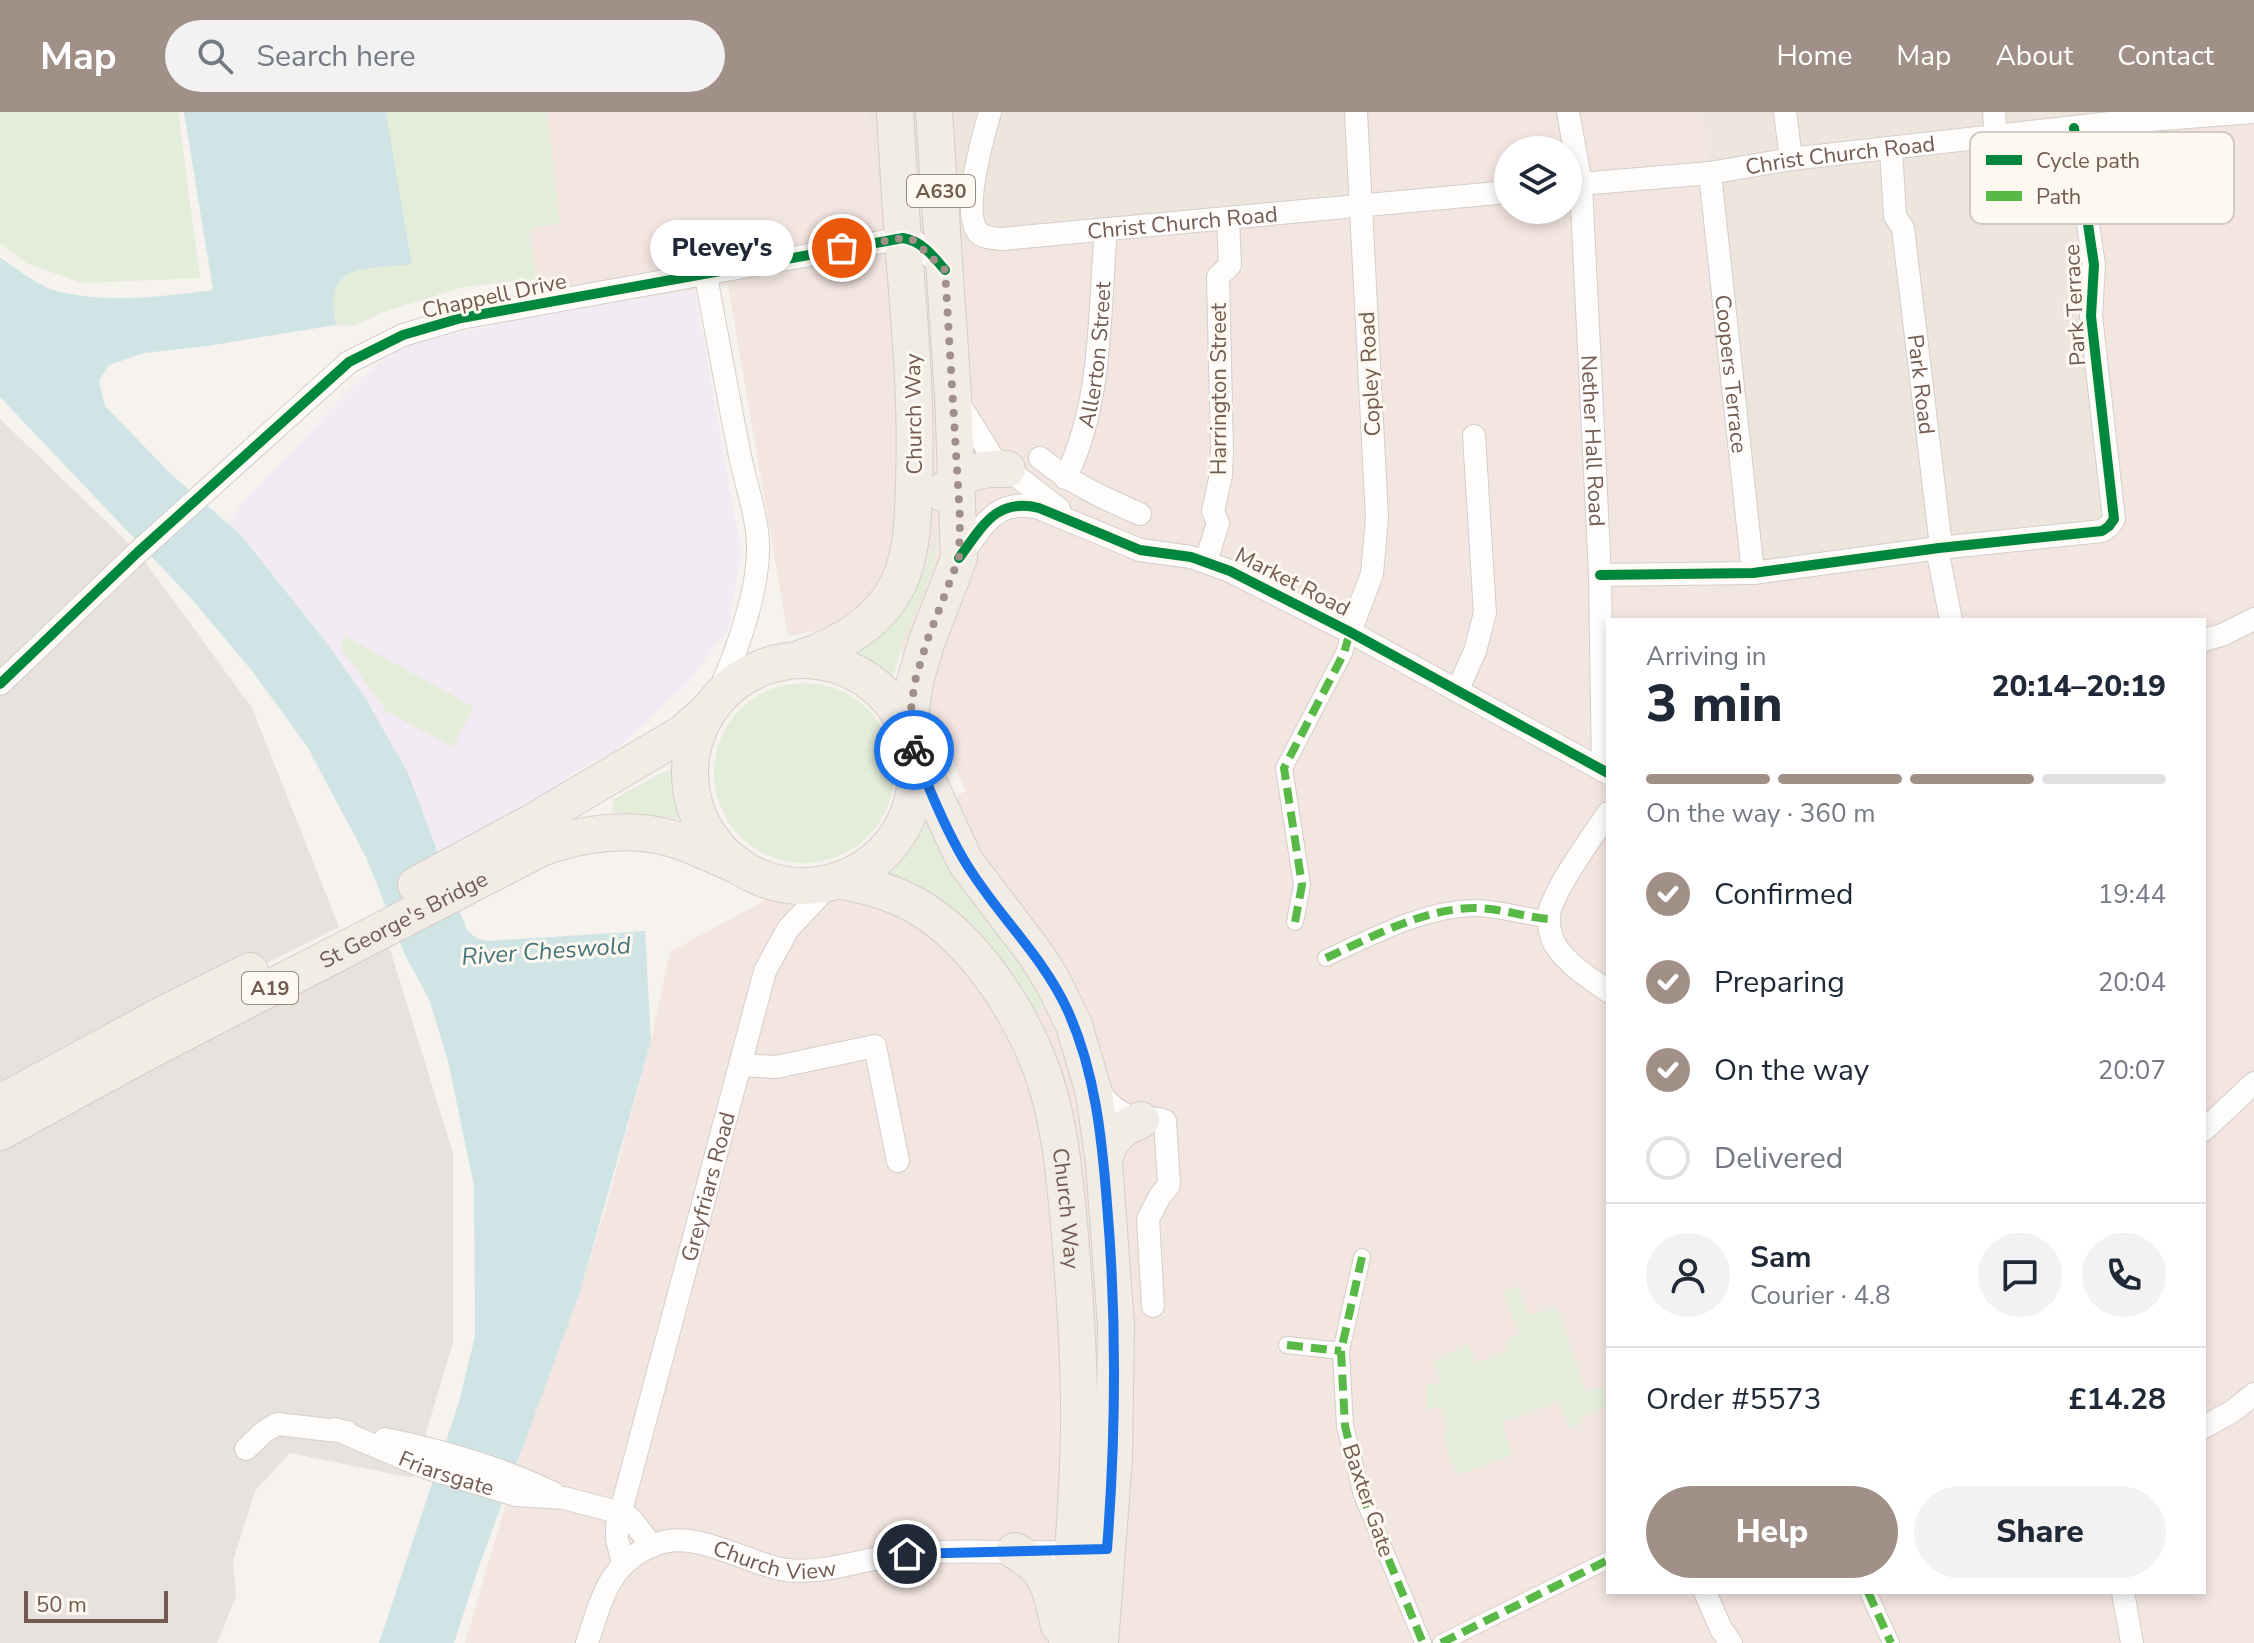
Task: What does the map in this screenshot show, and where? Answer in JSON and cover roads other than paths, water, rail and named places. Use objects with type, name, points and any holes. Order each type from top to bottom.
[{"type":"highway","name":"Church Way","points":[[798,659],[829,649],[850,636],[881,609],[897,588],[907,563],[914,505],[916,430],[895,112]]},
{"type":"highway","name":"Church Way","points":[[934,112],[953,395],[959,558],[915,681],[911,741],[965,861],[1053,982],[1074,1025],[1089,1072],[1104,1163],[1116,1325],[1114,1458],[1090,1550]]},
{"type":"highway","points":[[897,588],[913,567],[940,495],[957,478],[1023,463]]},
{"type":"highway","points":[[798,659],[832,663],[864,677],[890,701],[911,741],[915,787],[911,805],[895,838],[870,864],[835,881],[801,886],[768,880],[739,866],[720,850],[705,830],[692,794],[691,757],[697,732],[711,706],[751,672],[774,663],[798,659]]},
{"type":"highway","name":"St George's Bridge","points":[[0,1132],[536,835],[683,733],[711,706]]},
{"type":"highway","name":"St George's Bridge","points":[[0,1103],[162,1015],[339,927],[536,835],[639,833],[670,838],[739,866]]},
{"type":"highway","name":"Church Way","points":[[835,881],[897,896],[936,919],[985,968],[1015,1014],[1039,1063],[1049,1094],[1060,1151],[1075,1298],[1079,1432],[1090,1550],[1087,1642]]},
{"type":"highway","points":[[1104,1163],[1115,1135],[1141,1120]]},
{"type":"highway","points":[[1015,1551],[1030,1559],[1043,1572],[1087,1642]]},
{"type":"street","name":"Christ Church Road","points":[[990,112],[973,190],[977,231],[985,237],[1001,239],[1494,193]]},
{"type":"street","name":"Copley Road","points":[[1350,632],[1372,574],[1377,518],[1356,112]]},
{"type":"street","name":"Nether Hall Road","points":[[1568,112],[1570,136]]},
{"type":"street","points":[[1785,112],[1791,159]]},
{"type":"street","points":[[1994,112],[1996,132]]},
{"type":"street","name":"Christ Church Road","points":[[2039,132],[2254,112]]},
{"type":"street","name":"Park Terrace","points":[[2074,128],[2075,132]]},
{"type":"street","name":"Christ Church Road","points":[[1582,184],[1710,173],[1791,159],[1970,140]]},
{"type":"street","name":"Park Road","points":[[1891,150],[1895,216],[1903,228],[1939,559],[1951,618]]},
{"type":"street","name":"Coopers Terrace","points":[[1710,173],[1753,573]]},
{"type":"street","name":"Harrington Street","points":[[1206,561],[1218,523],[1213,511],[1221,475],[1222,450],[1218,277],[1230,265],[1228,219]]},
{"type":"street","name":"Nether Hall Road","points":[[1577,224],[1600,575],[1606,772]]},
{"type":"street","name":"Park Terrace","points":[[1939,548],[2102,531],[2114,519],[2091,316],[2094,265],[2088,224]]},
{"type":"street","name":"Allerton Street","points":[[1065,478],[1079,452],[1089,416],[1106,229]]},
{"type":"street","name":"Chappell Drive","points":[[5,674],[349,362],[403,335],[461,318],[903,238]]},
{"type":"street","points":[[903,238],[920,245],[945,270]]},
{"type":"street","points":[[706,276],[758,534],[755,581],[728,673],[711,706]]},
{"type":"street","name":"Market Road","points":[[953,395],[993,458],[1023,463],[1086,529]]},
{"type":"street","points":[[1457,691],[1475,651],[1485,613],[1474,436]]},
{"type":"street","points":[[1023,463],[1065,478],[1090,493],[1140,514]]},
{"type":"street","name":"Market Road","points":[[959,558],[997,512],[1022,504],[1039,508],[1140,550],[1206,561],[1350,632],[1606,772]]},
{"type":"street","points":[[1600,575],[1753,573],[1939,548]]},
{"type":"street","points":[[2206,639],[2254,619]]},
{"type":"street","points":[[1295,922],[1302,885],[1284,768],[1344,653],[1350,632]]},
{"type":"street","points":[[1606,816],[1557,894],[1549,919],[1552,937],[1559,951],[1606,990]]},
{"type":"street","name":"Greyfriars Road","points":[[638,1555],[617,1539],[617,1526],[761,984],[775,949],[788,929],[835,881]]},
{"type":"street","points":[[1326,958],[1418,918],[1472,908],[1509,910],[1549,919]]},
{"type":"street","points":[[740,1065],[776,1067],[875,1046],[898,1161]]},
{"type":"street","points":[[1089,1072],[1103,1097],[1112,1106],[1141,1120],[1158,1118],[1165,1124],[1169,1185],[1148,1219],[1153,1306]]},
{"type":"street","points":[[2206,1128],[2254,1083]]},
{"type":"street","name":"Baxter Gate","points":[[1362,1257],[1341,1351],[1345,1426],[1362,1495],[1423,1643]]},
{"type":"street","points":[[1287,1345],[1341,1351]]},
{"type":"street","points":[[2206,1426],[2233,1411],[2254,1394]]},
{"type":"street","name":"Friarsgate","points":[[246,1449],[277,1424],[335,1429],[519,1487],[621,1513]]},
{"type":"street","points":[[587,1643],[607,1585],[638,1555],[631,1519],[621,1513]]},
{"type":"street","name":"Church View","points":[[638,1555],[669,1540],[682,1540],[778,1568],[798,1570],[907,1554],[1090,1550]]},
{"type":"street","points":[[1441,1643],[1606,1561]]},
{"type":"street","points":[[1706,1594],[1721,1629],[1731,1643]]},
{"type":"street","points":[[1869,1594],[1891,1643]]},
{"type":"street","points":[[2123,1594],[2132,1643]]},
{"type":"water","name":"River Cheswold","points":[[184,112],[386,112],[412,264],[364,269],[342,279],[336,289],[334,304],[336,325],[144,353],[109,365],[99,381],[105,406],[172,475],[240,534],[329,646],[366,699],[408,773],[467,930],[476,938],[488,941],[645,931],[651,1041],[580,1292],[478,1569],[454,1643],[379,1643],[459,1402],[475,1336],[474,1186],[448,1061],[429,999],[405,955],[366,857],[308,748],[253,672],[188,595],[0,397],[0,258],[46,287],[72,294],[133,298],[213,290]]},
{"type":"place","name":"Plevey's","points":[[842,248]]}]
